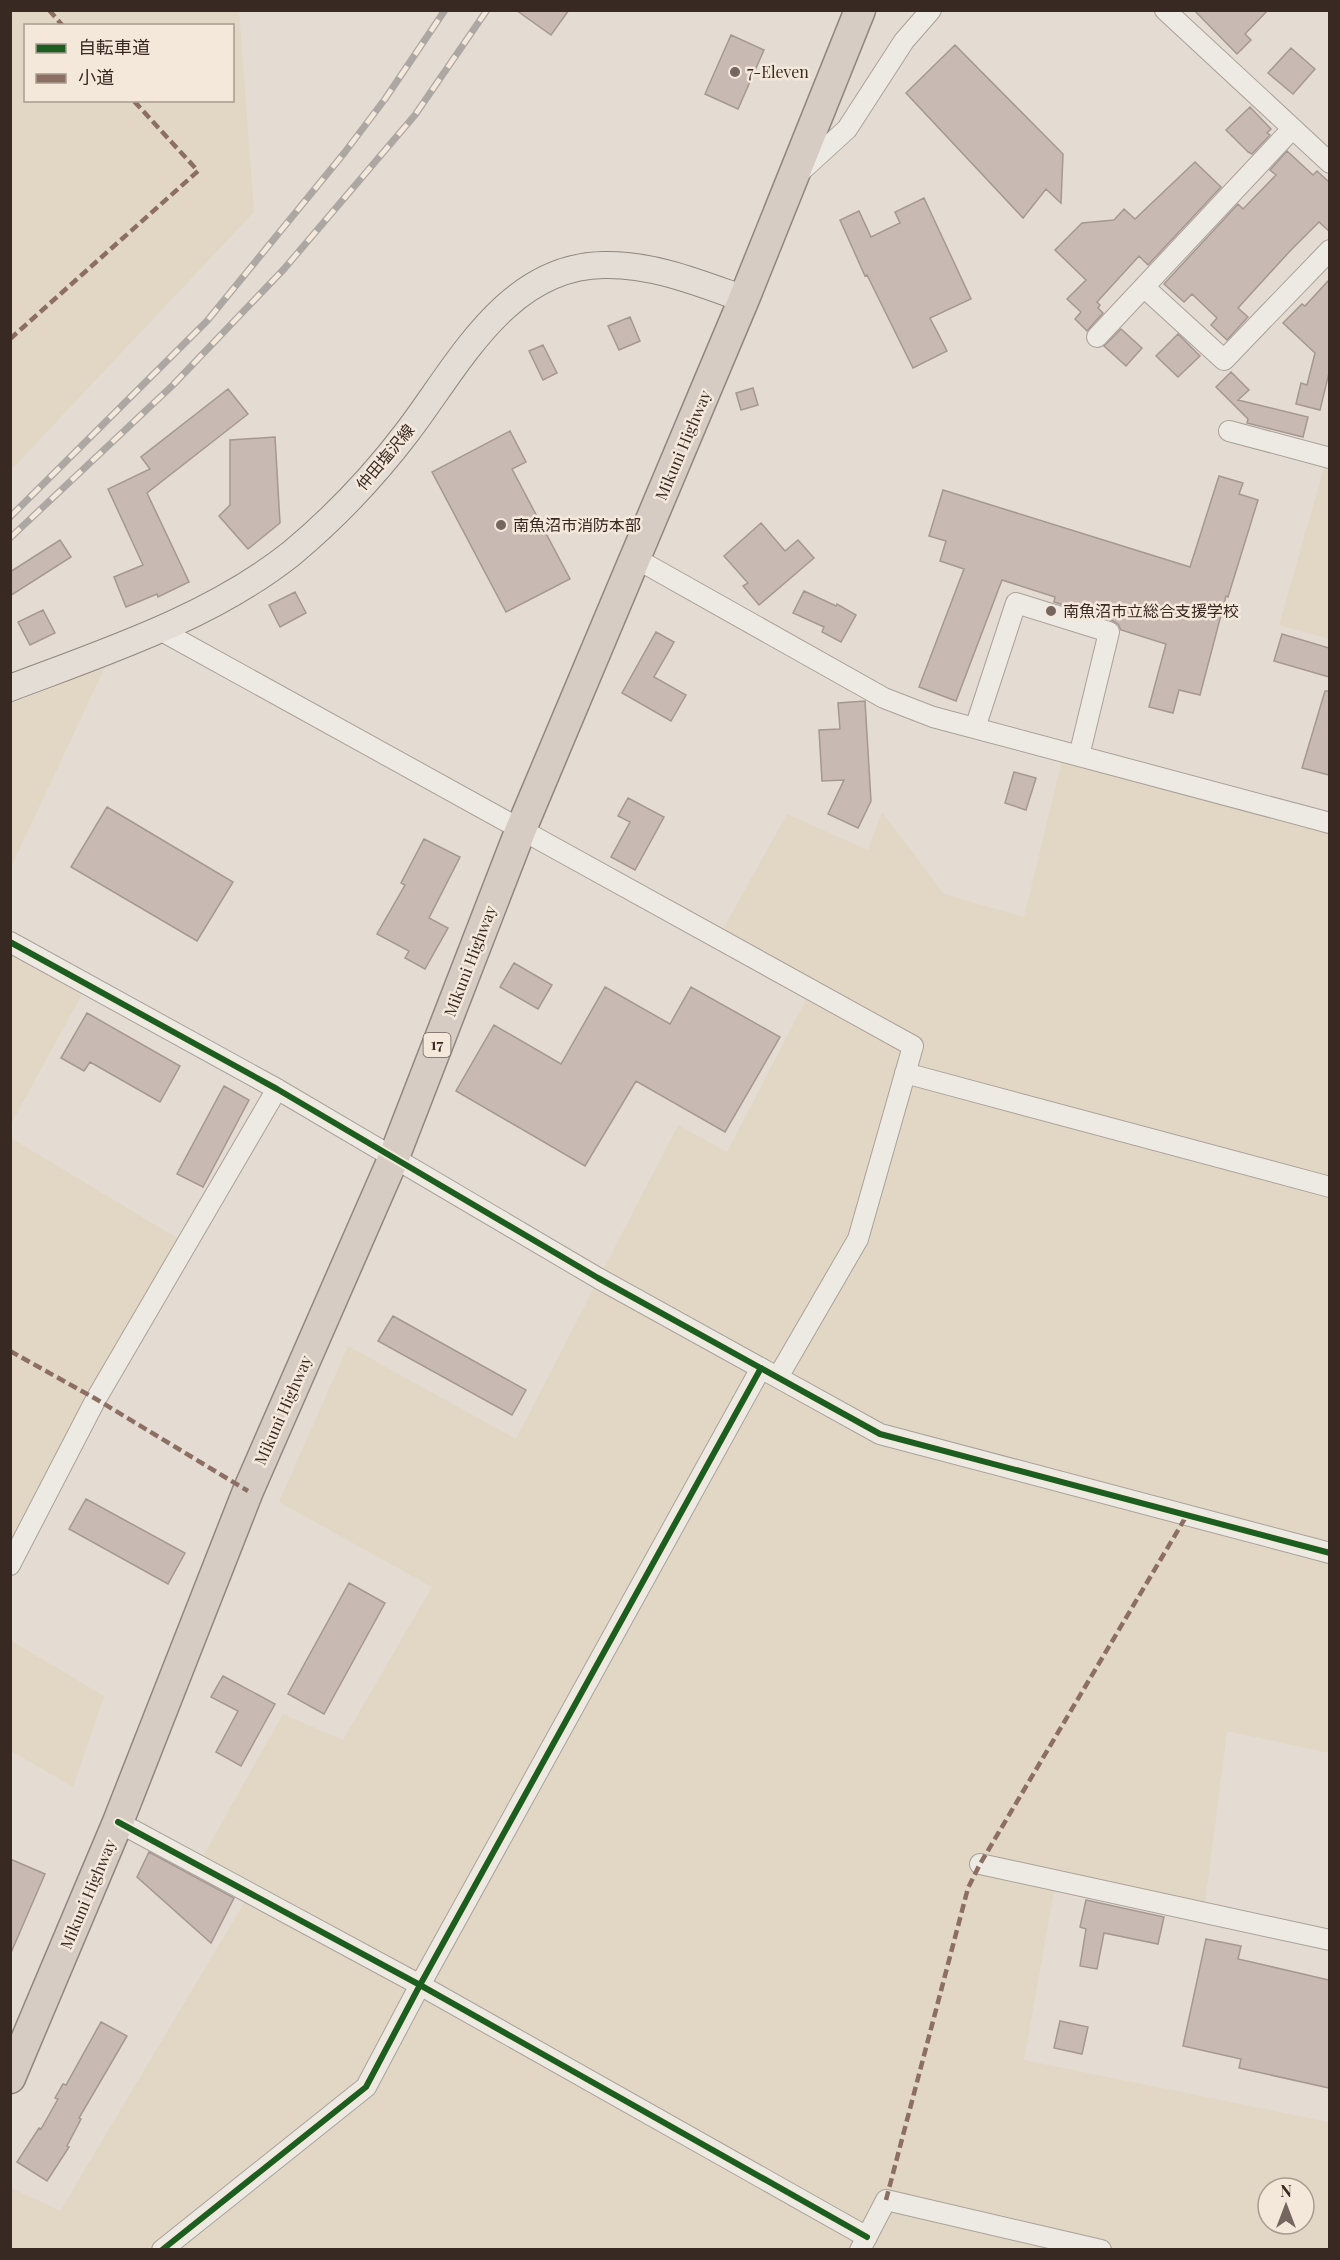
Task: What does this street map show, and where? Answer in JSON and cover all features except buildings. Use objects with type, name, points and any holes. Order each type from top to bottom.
[{"type":"highway","name":"Mikuni Highway","points":[[10,2078],[118,1822],[248,1491],[394,1157],[521,829],[744,299],[860,10]]},
{"type":"main road","name":"仲田塩沢線","points":[[10,688],[160,630],[229,595],[290,554],[335,515],[408,432],[485,327],[510,302],[538,282],[571,270],[603,265],[633,266],[669,273],[744,299]]},
{"type":"street","points":[[793,177],[847,129],[904,40],[931,10]]},
{"type":"street","points":[[1165,10],[1329,163]]},
{"type":"street","points":[[1096,337],[1292,129]]},
{"type":"street","points":[[1144,287],[1224,360],[1329,250]]},
{"type":"street","points":[[1229,431],[1329,458]]},
{"type":"street","points":[[636,558],[884,698],[933,717],[1329,823]]},
{"type":"street","points":[[975,728],[1016,603],[1109,632],[1079,756]]},
{"type":"street","points":[[160,630],[912,1046],[858,1239],[770,1373],[420,1985],[366,2087],[162,2250]]},
{"type":"street","points":[[10,942],[277,1089],[598,1278],[880,1434],[1329,1553]]},
{"type":"street","points":[[905,1073],[1329,1186]]},
{"type":"street","points":[[10,1565],[96,1399],[277,1089]]},
{"type":"street","points":[[118,1822],[420,1985],[863,2243],[886,2200],[1101,2250]]},
{"type":"street","points":[[980,1864],[1329,1940]]},
{"type":"shaded area","points":[[11,10],[239,11],[254,212],[11,470]]},
{"type":"shaded area","points":[[1327,457],[1329,458],[1329,639],[1279,625]]},
{"type":"shaded area","points":[[113,650],[11,867],[11,688]]},
{"type":"shaded area","points":[[1064,752],[1329,823],[1329,1753],[1227,1731],[1204,1911],[1056,1880],[1024,2060],[1329,2122],[1329,2249],[11,2250],[10,2187],[60,2211],[250,1893],[198,1865],[283,1714],[343,1740],[432,1587],[279,1502],[348,1346],[516,1439],[678,1125],[727,1152],[811,990],[718,938],[787,814],[868,850],[882,812],[944,894],[1024,917]]},
{"type":"shaded area","points":[[11,942],[87,985],[11,1124]]},
{"type":"shaded area","points":[[11,1138],[187,1244],[11,1565]]},
{"type":"shaded area","points":[[10,1640],[104,1696],[73,1787],[11,1751]]},
{"type":"railway","points":[[10,517],[207,321],[345,152],[385,99],[445,10]]},
{"type":"railway","points":[[10,538],[173,385],[284,269],[415,115],[487,10]]},
{"type":"marked path","points":[[49,10],[61,24]]},
{"type":"marked path","points":[[10,339],[198,171],[135,102]]},
{"type":"marked path","points":[[10,1351],[96,1399],[248,1491]]},
{"type":"marked path","points":[[886,2200],[968,1888],[980,1864],[1187,1515]]},
{"type":"cycle path","points":[[10,942],[277,1089],[598,1278],[880,1434],[1330,1553]]},
{"type":"cycle path","points":[[162,2250],[366,2087],[761,1368]]},
{"type":"cycle path","points":[[118,1822],[420,1985],[867,2237]]},
{"type":"place","name":"7-Eleven","points":[[735,72]]},
{"type":"place","name":"南魚沼市消防本部","points":[[501,525]]},
{"type":"place","name":"南魚沼市立総合支援学校","points":[[1051,611]]}]
